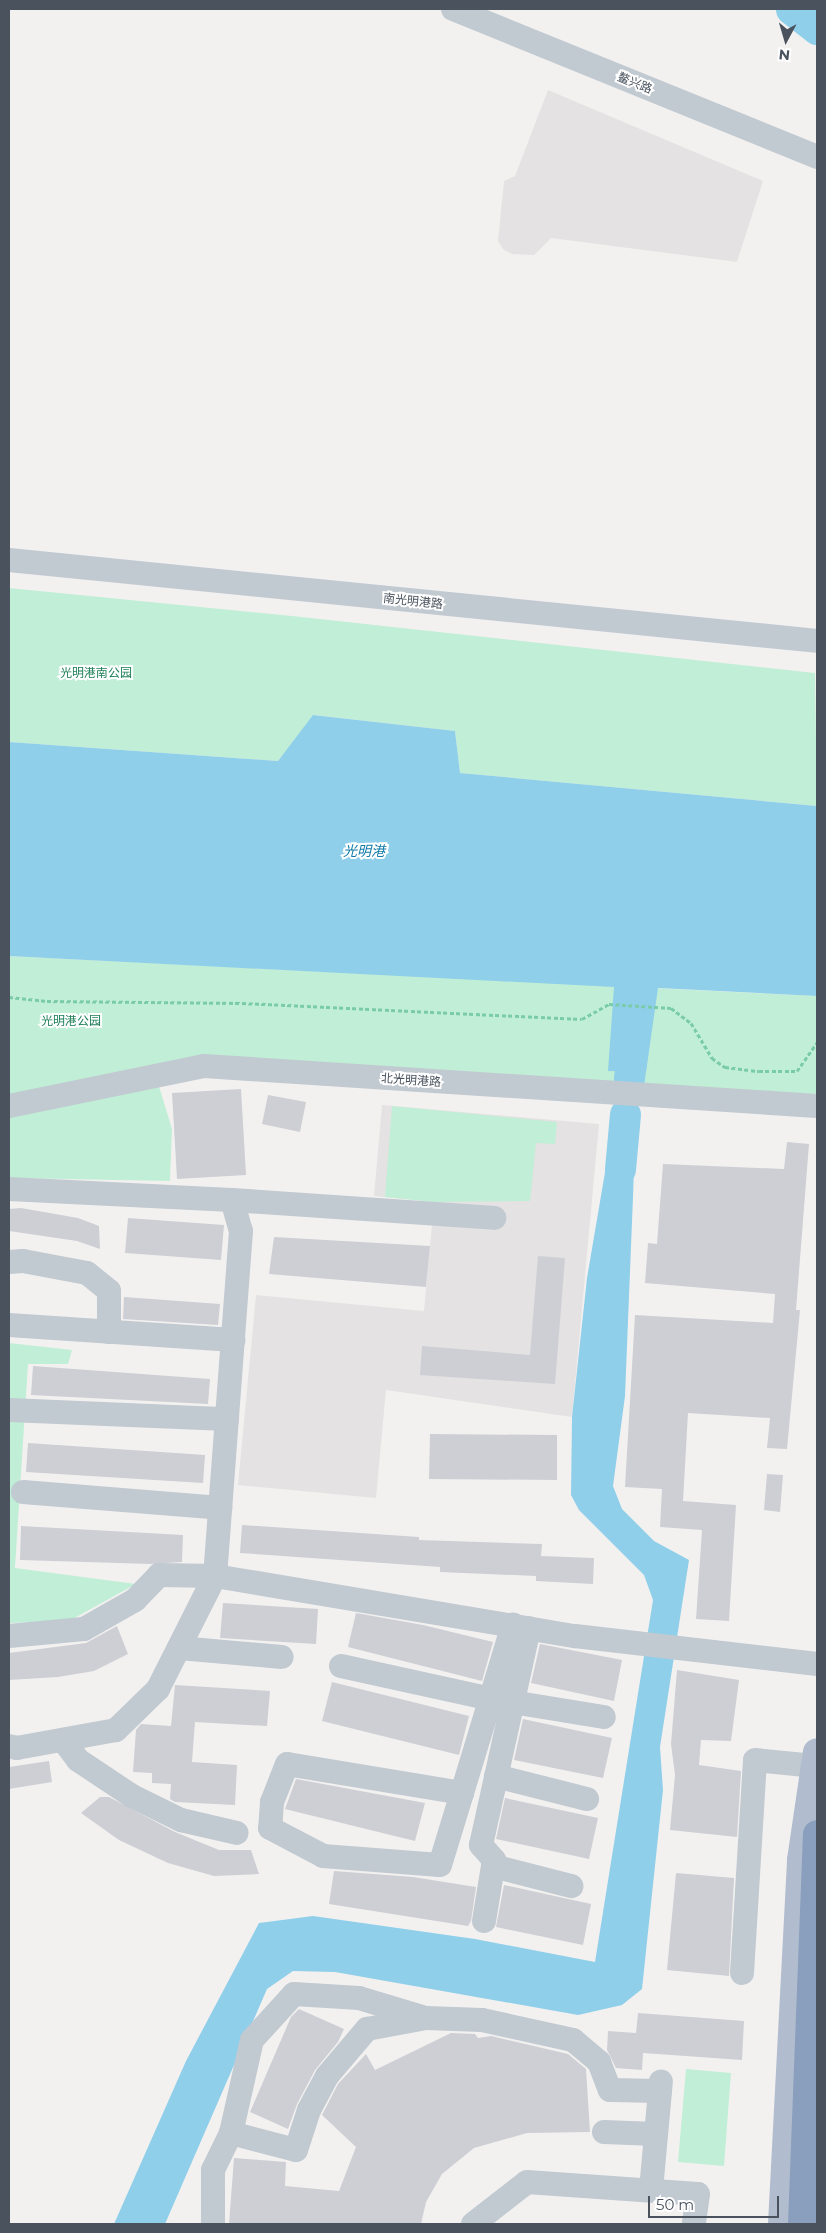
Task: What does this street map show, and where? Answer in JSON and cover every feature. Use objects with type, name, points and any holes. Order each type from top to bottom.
[{"type":"highway","points":[[802,2224],[817,1834]]},
{"type":"main road","points":[[782,2224],[801,1860],[816,1759]]},
{"type":"street","name":"鳌兴路","points":[[453,9],[817,157]]},
{"type":"street","name":"南光明港路","points":[[9,560],[817,642]]},
{"type":"street","name":"北光明港路","points":[[9,1106],[204,1066],[817,1106]]},
{"type":"street","points":[[9,1189],[232,1200],[494,1218]]},
{"type":"street","points":[[9,1746],[17,1748],[116,1730],[158,1690],[215,1576],[241,1231],[232,1200]]},
{"type":"street","points":[[9,1262],[23,1262],[87,1273],[109,1291],[109,1332]]},
{"type":"street","points":[[9,1325],[233,1340]]},
{"type":"street","points":[[9,1410],[227,1419]]},
{"type":"street","points":[[22,1492],[220,1508]]},
{"type":"street","points":[[9,1636],[84,1629],[135,1600],[159,1575],[215,1576],[608,1639],[687,1650],[817,1664]]},
{"type":"street","points":[[462,1793],[287,1764],[272,1802],[270,1828],[324,1856],[440,1865],[462,1793],[502,1700],[521,1626]]},
{"type":"street","points":[[179,1648],[282,1658]]},
{"type":"street","points":[[341,1666],[502,1700],[604,1717]]},
{"type":"street","points":[[484,1921],[494,1860],[481,1845],[496,1776],[502,1700]]},
{"type":"street","points":[[62,1740],[78,1760],[132,1796],[181,1820],[237,1833]]},
{"type":"street","points":[[742,1973],[755,1760],[816,1759]]},
{"type":"street","points":[[496,1776],[587,1799]]},
{"type":"street","points":[[493,1866],[571,1886]]},
{"type":"street","points":[[212,2224],[213,2170],[231,2133],[252,2040],[294,1994],[359,1998],[426,2018]]},
{"type":"street","points":[[231,2133],[296,2150],[309,2110],[327,2076],[367,2029],[426,2018],[482,2020],[572,2040],[599,2062],[610,2090],[660,2086],[651,2190]]},
{"type":"street","points":[[604,2132],[656,2134]]},
{"type":"street","points":[[482,2224],[527,2182],[698,2194],[694,2224]]},
{"type":"path","points":[[9,998],[47,1001],[242,1003],[582,1020],[609,1004],[671,1008],[691,1023],[712,1058],[725,1067],[797,1071],[817,1042]]},
{"type":"shaded area","points":[[548,90],[763,181],[737,262],[551,238],[534,255],[512,254],[503,249],[498,241],[504,181],[515,176]]},
{"type":"shaded area","points":[[382,1105],[599,1124],[572,1417],[386,1390],[376,1498],[238,1485],[256,1295],[424,1311],[434,1202],[374,1196]]},
{"type":"green space","name":"光明港南公园","points":[[9,588],[292,616],[815,673],[817,806],[460,773],[455,731],[314,715],[278,761],[9,742]]},
{"type":"green space","name":"光明港公园","points":[[9,956],[817,996],[817,1095],[196,1058],[9,1097]]},
{"type":"green space","points":[[158,1083],[172,1129],[170,1181],[9,1178],[9,1115]]},
{"type":"green space","points":[[392,1106],[557,1122],[555,1144],[536,1143],[530,1201],[434,1202],[385,1197]]},
{"type":"green space","points":[[9,1343],[72,1350],[68,1364],[28,1364],[15,1568],[136,1584],[69,1621],[9,1623]]},
{"type":"green space","points":[[686,2069],[731,2073],[724,2166],[678,2162]]},
{"type":"water","name":"光明港","points":[[313,715],[455,731],[460,773],[817,806],[817,996],[658,988],[646,1072],[608,1071],[614,987],[9,956],[9,742],[278,761]]},
{"type":"water","points":[[624,1126],[635,1137],[625,1396],[613,1486],[622,1509],[654,1541],[689,1560],[660,1747],[663,1790],[642,1989],[622,2005],[578,2015],[335,1972],[293,1971],[267,1989],[165,2224],[114,2224],[186,2061],[259,1923],[313,1916],[475,1939],[595,1962],[653,1600],[644,1575],[579,1510],[571,1495],[572,1417],[587,1278],[611,1137]]},
{"type":"building","points":[[241,1089],[246,1175],[177,1179],[172,1093]]},
{"type":"building","points":[[268,1095],[306,1102],[300,1132],[262,1124]]},
{"type":"building","points":[[787,1142],[809,1144],[796,1310],[800,1310],[787,1449],[767,1448],[770,1418],[688,1413],[683,1501],[736,1505],[729,1621],[696,1619],[702,1530],[660,1527],[662,1489],[625,1487],[635,1315],[773,1323],[775,1294],[645,1283],[648,1243],[657,1244],[663,1164],[784,1169]]},
{"type":"building","points":[[21,1208],[78,1218],[99,1226],[100,1249],[77,1241],[9,1231],[9,1209]]},
{"type":"building","points":[[128,1218],[224,1225],[221,1260],[125,1253]]},
{"type":"building","points":[[274,1237],[430,1246],[426,1287],[269,1274]]},
{"type":"building","points":[[538,1256],[565,1258],[555,1384],[420,1375],[422,1346],[530,1355]]},
{"type":"building","points":[[124,1297],[220,1304],[218,1325],[123,1319]]},
{"type":"building","points":[[33,1366],[210,1379],[208,1404],[31,1395]]},
{"type":"building","points":[[430,1434],[557,1435],[557,1480],[429,1479]]},
{"type":"building","points":[[28,1443],[205,1455],[203,1483],[26,1472]]},
{"type":"building","points":[[767,1474],[783,1475],[780,1512],[764,1510]]},
{"type":"building","points":[[242,1525],[419,1537],[419,1540],[542,1544],[541,1556],[594,1558],[593,1584],[536,1581],[536,1576],[440,1572],[440,1567],[240,1553]]},
{"type":"building","points":[[21,1526],[183,1535],[182,1562],[151,1564],[20,1560]]},
{"type":"building","points":[[223,1603],[318,1609],[316,1644],[220,1638]]},
{"type":"building","points":[[356,1613],[423,1625],[493,1642],[482,1681],[348,1647]]},
{"type":"building","points":[[117,1626],[128,1654],[94,1671],[58,1677],[9,1680],[9,1653],[86,1643]]},
{"type":"building","points":[[540,1644],[622,1660],[614,1701],[531,1683]]},
{"type":"building","points":[[677,1670],[739,1680],[731,1741],[701,1740],[699,1765],[741,1771],[737,1837],[670,1830],[675,1775],[671,1744]]},
{"type":"building","points":[[332,1682],[469,1716],[459,1755],[322,1721]]},
{"type":"building","points":[[175,1685],[270,1691],[267,1726],[195,1722],[192,1762],[237,1765],[235,1805],[175,1802],[170,1799],[171,1784],[152,1783],[152,1773],[133,1772],[136,1730],[141,1724],[171,1726]]},
{"type":"building","points":[[523,1719],[612,1738],[603,1778],[514,1760]]},
{"type":"building","points":[[49,1761],[52,1782],[9,1789],[9,1767]]},
{"type":"building","points":[[296,1779],[425,1803],[415,1841],[285,1809]]},
{"type":"building","points":[[100,1797],[109,1797],[175,1832],[219,1850],[251,1850],[259,1874],[214,1876],[168,1863],[119,1840],[81,1813]]},
{"type":"building","points":[[505,1798],[598,1818],[589,1859],[496,1839]]},
{"type":"building","points":[[334,1871],[413,1877],[476,1887],[471,1921],[468,1926],[329,1904]]},
{"type":"building","points":[[676,1873],[734,1878],[729,1976],[667,1970]]},
{"type":"building","points":[[504,1885],[591,1904],[583,1945],[496,1927]]},
{"type":"building","points":[[299,2009],[344,2029],[338,2042],[315,2070],[297,2104],[288,2129],[250,2112],[291,2017]]},
{"type":"building","points":[[638,2013],[744,2021],[742,2060],[643,2053],[642,2070],[616,2068],[607,2050],[608,2031],[636,2033]]},
{"type":"building","points":[[451,2033],[475,2034],[478,2038],[491,2036],[568,2054],[586,2069],[590,2132],[527,2133],[474,2148],[442,2174],[426,2202],[421,2224],[229,2224],[234,2158],[286,2162],[285,2186],[339,2191],[356,2147],[322,2115],[338,2084],[366,2054],[375,2070]]},
{"type":"waterway","points":[[791,9],[817,29]]},
{"type":"waterway","points":[[629,1078],[635,1027]]},
{"type":"waterway","points":[[620,1169],[625,1114]]}]
